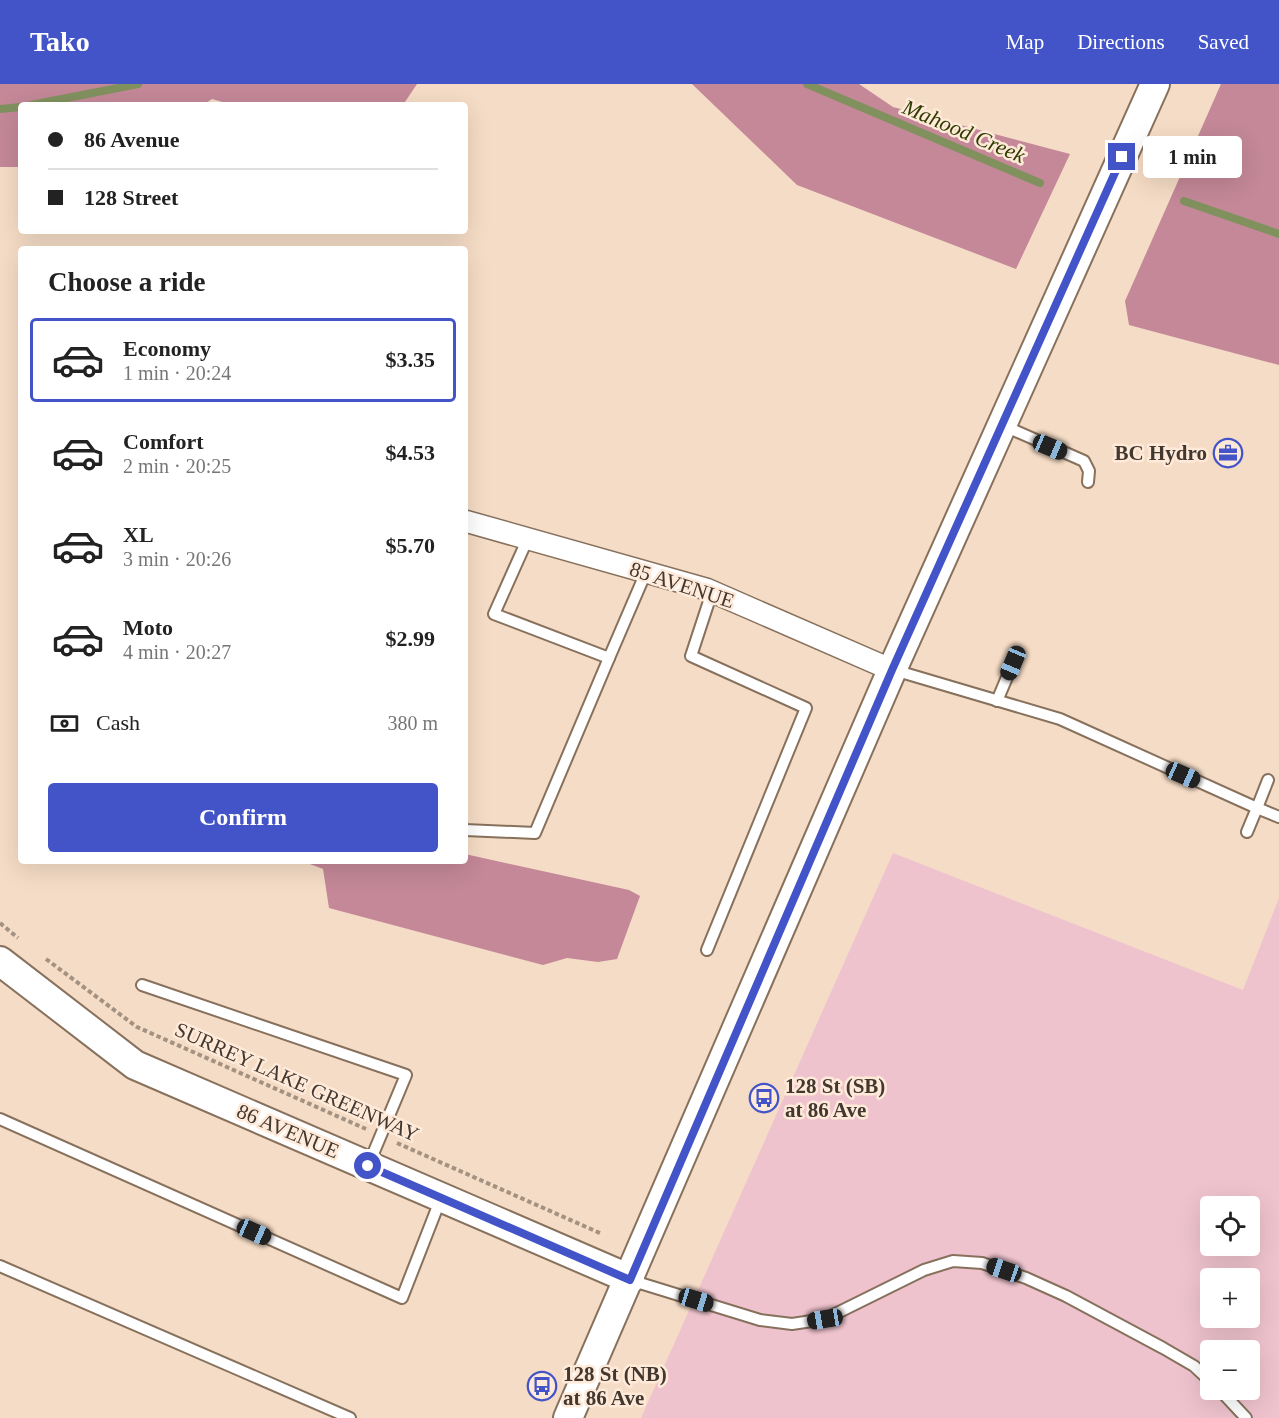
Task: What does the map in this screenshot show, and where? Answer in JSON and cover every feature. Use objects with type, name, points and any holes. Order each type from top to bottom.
[{"type":"main road","points":[[568,1418],[630,1280],[892,670],[1155,84]]},
{"type":"main road","name":"86 AVENUE","points":[[0,961],[135,1065],[630,1280]]},
{"type":"street","name":"85 AVENUE","points":[[468,521],[712,592],[892,670]]},
{"type":"lane","points":[[1001,424],[1084,461],[1089,471],[1088,482]]},
{"type":"lane","points":[[528,538],[494,614],[609,658]]},
{"type":"lane","points":[[468,830],[535,833],[646,572]]},
{"type":"lane","points":[[707,950],[806,708],[691,657],[712,592]]},
{"type":"lane","points":[[997,701],[1013,663]]},
{"type":"lane","points":[[892,670],[1060,719],[1279,817]]},
{"type":"lane","points":[[1247,832],[1268,780]]},
{"type":"lane","points":[[142,986],[406,1075],[368,1166]]},
{"type":"lane","points":[[0,1119],[402,1298],[441,1198]]},
{"type":"lane","points":[[630,1280],[760,1320],[792,1324],[825,1319],[924,1270],[953,1261],[982,1263],[1026,1278],[1066,1296],[1163,1347],[1200,1372]]},
{"type":"lane","points":[[0,1266],[350,1418]]},
{"type":"lane","points":[[1229,1400],[1246,1418]]},
{"type":"path","points":[[0,923],[22,941]]},
{"type":"path","name":"SURREY LAKE GREENWAY","points":[[41,955],[137,1027],[602,1234]]},
{"type":"shaded area","points":[[0,84],[417,84],[405,102],[222,102],[212,99],[208,102],[18,102],[18,167],[0,167]]},
{"type":"shaded area","points":[[692,84],[859,84],[893,107],[1070,154],[1016,269],[797,185]]},
{"type":"shaded area","points":[[1221,84],[1279,84],[1279,365],[1129,325],[1125,301]]},
{"type":"shaded area","points":[[893,853],[1243,990],[1279,898],[1279,1418],[641,1418]]},
{"type":"shaded area","points":[[468,855],[629,890],[640,896],[617,959],[598,962],[567,958],[543,965],[329,908],[323,869],[310,864],[468,864]]},
{"type":"waterway","name":"Mahood Creek","points":[[46,102],[138,84]]},
{"type":"waterway","name":"Mahood Creek","points":[[807,84],[1040,183]]},
{"type":"waterway","name":"Mahood Creek","points":[[0,109],[18,107]]},
{"type":"waterway","name":"Mahood Creek","points":[[1184,201],[1279,234]]},
{"type":"place","name":"BC Hydro","points":[[1228,453]]},
{"type":"place","name":"128 St (SB) at 86 Ave","points":[[764,1098]]},
{"type":"place","name":"128 St (NB) at 86 Ave","points":[[542,1386]]},
{"type":"route","points":[[368,1166],[630,1280],[892,670],[1122,157]]}]
